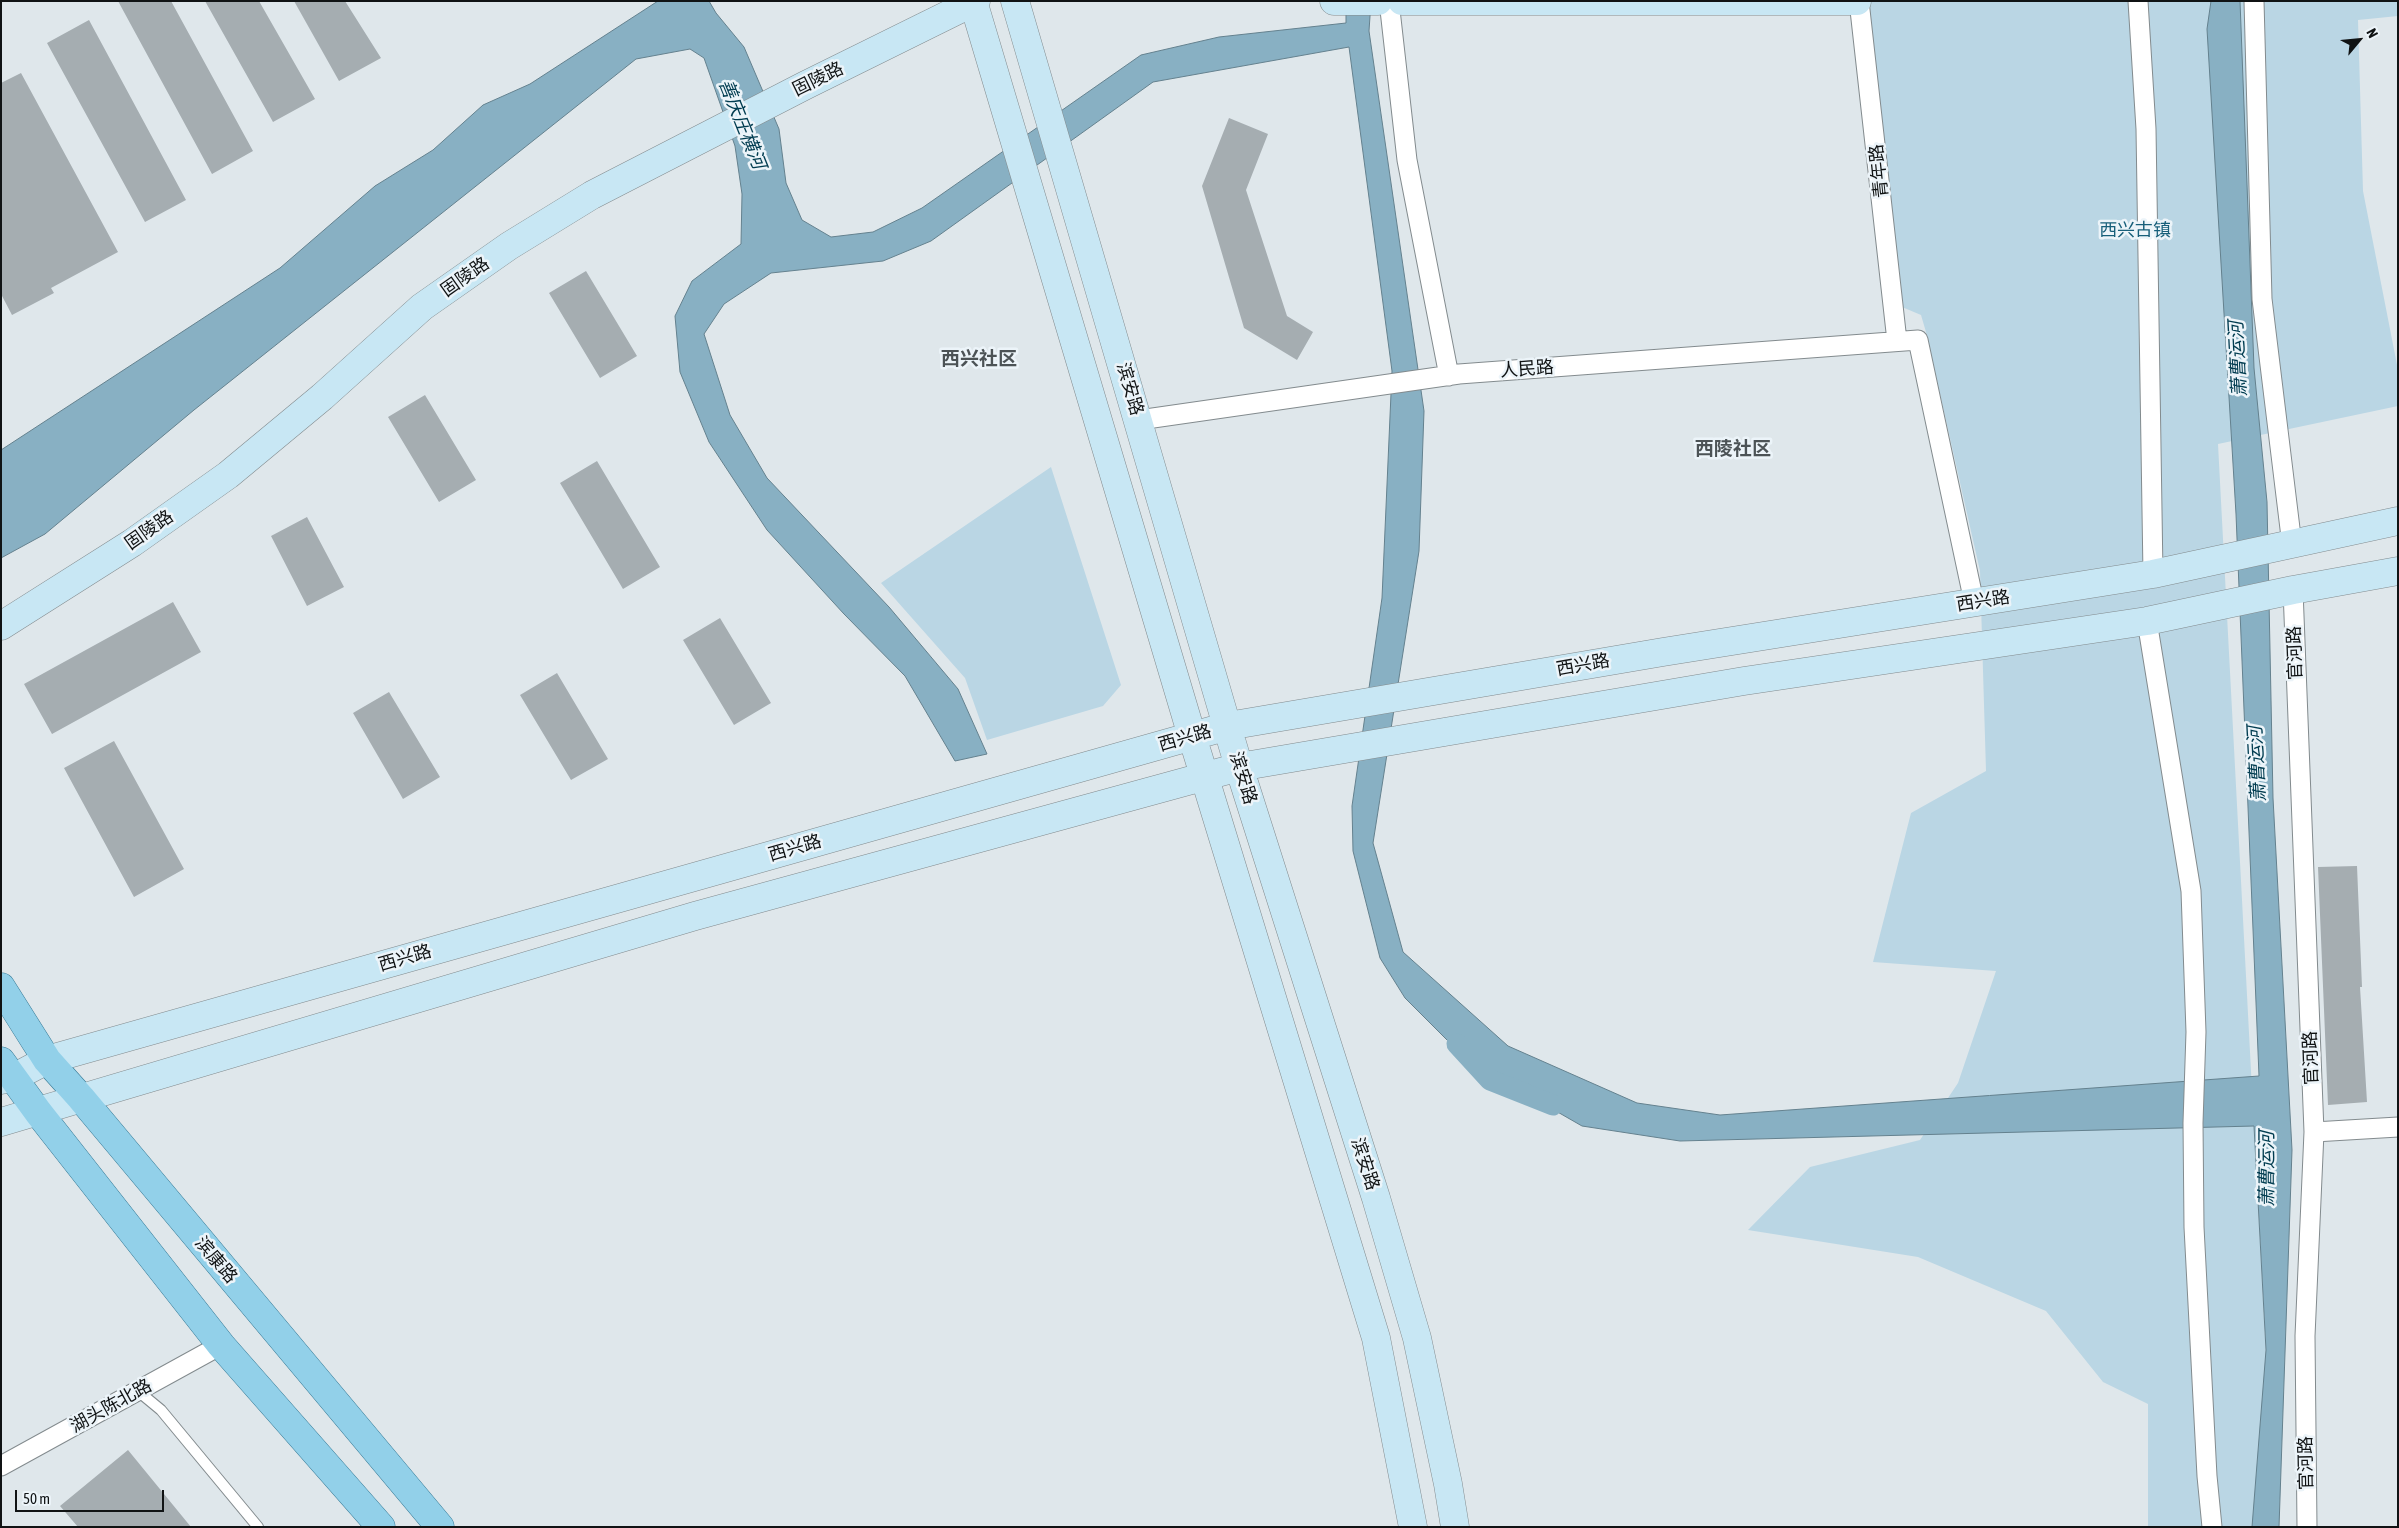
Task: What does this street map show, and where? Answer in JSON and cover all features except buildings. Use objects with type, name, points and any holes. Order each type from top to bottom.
[{"type":"main road","name":"滨安路","points":[[974,1],[1192,736],[1376,1338],[1413,1527]]},
{"type":"main road","name":"固陵路","points":[[1,626],[132,543],[228,475],[322,397],[422,307],[509,246],[592,195],[806,84],[974,1]]},
{"type":"main road","name":"滨安路","points":[[1015,1],[1239,767],[1376,1198],[1417,1338],[1448,1484],[1455,1527]]},
{"type":"main road","points":[[1334,1],[1378,1]]},
{"type":"main road","points":[[1402,1],[1858,1]]},
{"type":"main road","name":"西兴路","points":[[5,1073],[1228,726],[1673,650],[2154,574],[2398,521]]},
{"type":"main road","points":[[1,1122],[695,916],[1205,778],[1239,767],[1744,681],[2147,620],[2398,571]]},
{"type":"main road","name":"滨康路","points":[[1,987],[47,1060],[81,1098],[440,1527]]},
{"type":"main road","points":[[5,1073],[38,1112],[221,1345],[381,1527]]},
{"type":"street","points":[[1389,1],[1407,160],[1449,376]]},
{"type":"street","name":"青年路","points":[[1858,1],[1897,341]]},
{"type":"street","points":[[2138,1],[2146,129],[2154,574]]},
{"type":"street","points":[[2254,1],[2262,299],[2286,546]]},
{"type":"street","name":"人民路","points":[[1139,420],[1449,376],[1918,340],[1974,602]]},
{"type":"street","name":"官河路","points":[[2288,591],[2314,1132],[2305,1336],[2306,1527]]},
{"type":"street","points":[[2147,620],[2191,891],[2196,1032],[2193,1123],[2194,1227],[2207,1476],[2212,1527]]},
{"type":"street","points":[[2314,1132],[2398,1127]]},
{"type":"street","name":"湖头陈北路","points":[[1,1466],[221,1345]]},
{"type":"lane","points":[[138,1391],[161,1410],[258,1527]]},
{"type":"green space","name":"西兴古镇","points":[[1848,1],[2398,1],[2398,16],[2358,20],[2363,191],[2398,370],[2398,406],[2218,444],[2275,1527],[2148,1527],[2148,1404],[2103,1382],[2046,1311],[1918,1257],[1748,1230],[1810,1167],[1920,1140],[1958,1083],[1996,971],[1873,962],[1911,813],[1986,771],[1980,571],[1921,315],[1902,307],[1885,195]]},
{"type":"green space","points":[[1051,467],[1121,685],[1103,706],[987,740],[965,678],[881,583]]},
{"type":"water","points":[[658,1],[709,1],[716,13],[744,47],[779,129],[786,183],[802,220],[831,237],[873,232],[922,208],[1141,55],[1219,37],[1346,23],[1346,1],[1371,1],[1369,31],[1424,411],[1419,551],[1373,843],[1403,952],[1508,1046],[1637,1103],[1720,1115],[2259,1076],[2236,514],[2207,29],[2211,1],[2240,1],[2254,368],[2267,502],[2273,798],[2292,1150],[2279,1527],[2252,1527],[2266,1350],[2254,1126],[1680,1141],[1582,1126],[1467,1060],[1405,998],[1380,958],[1353,851],[1352,806],[1382,598],[1392,371],[1349,47],[1153,82],[931,241],[883,261],[771,273],[724,304],[704,334],[730,415],[767,478],[889,607],[958,689],[987,754],[955,761],[905,676],[844,614],[767,530],[709,442],[680,372],[675,316],[692,281],[741,244],[742,194],[735,146],[704,58],[690,49],[636,59],[194,410],[45,534],[1,558],[1,450],[280,268],[375,186],[433,150],[483,105],[530,84]]},
{"type":"waterway","points":[[1457,1044],[1490,1080],[1553,1105]]},
{"type":"district","name":"西兴社区","points":[[979,359]]},
{"type":"district","name":"西陵社区","points":[[1733,449]]},
{"type":"water label","name":"善庆庄横河","points":[[742,124]]},
{"type":"water label","name":"萧曹运河","points":[[2238,359]]},
{"type":"water label","name":"萧曹运河","points":[[2257,764]]},
{"type":"water label","name":"萧曹运河","points":[[2267,1169]]}]
